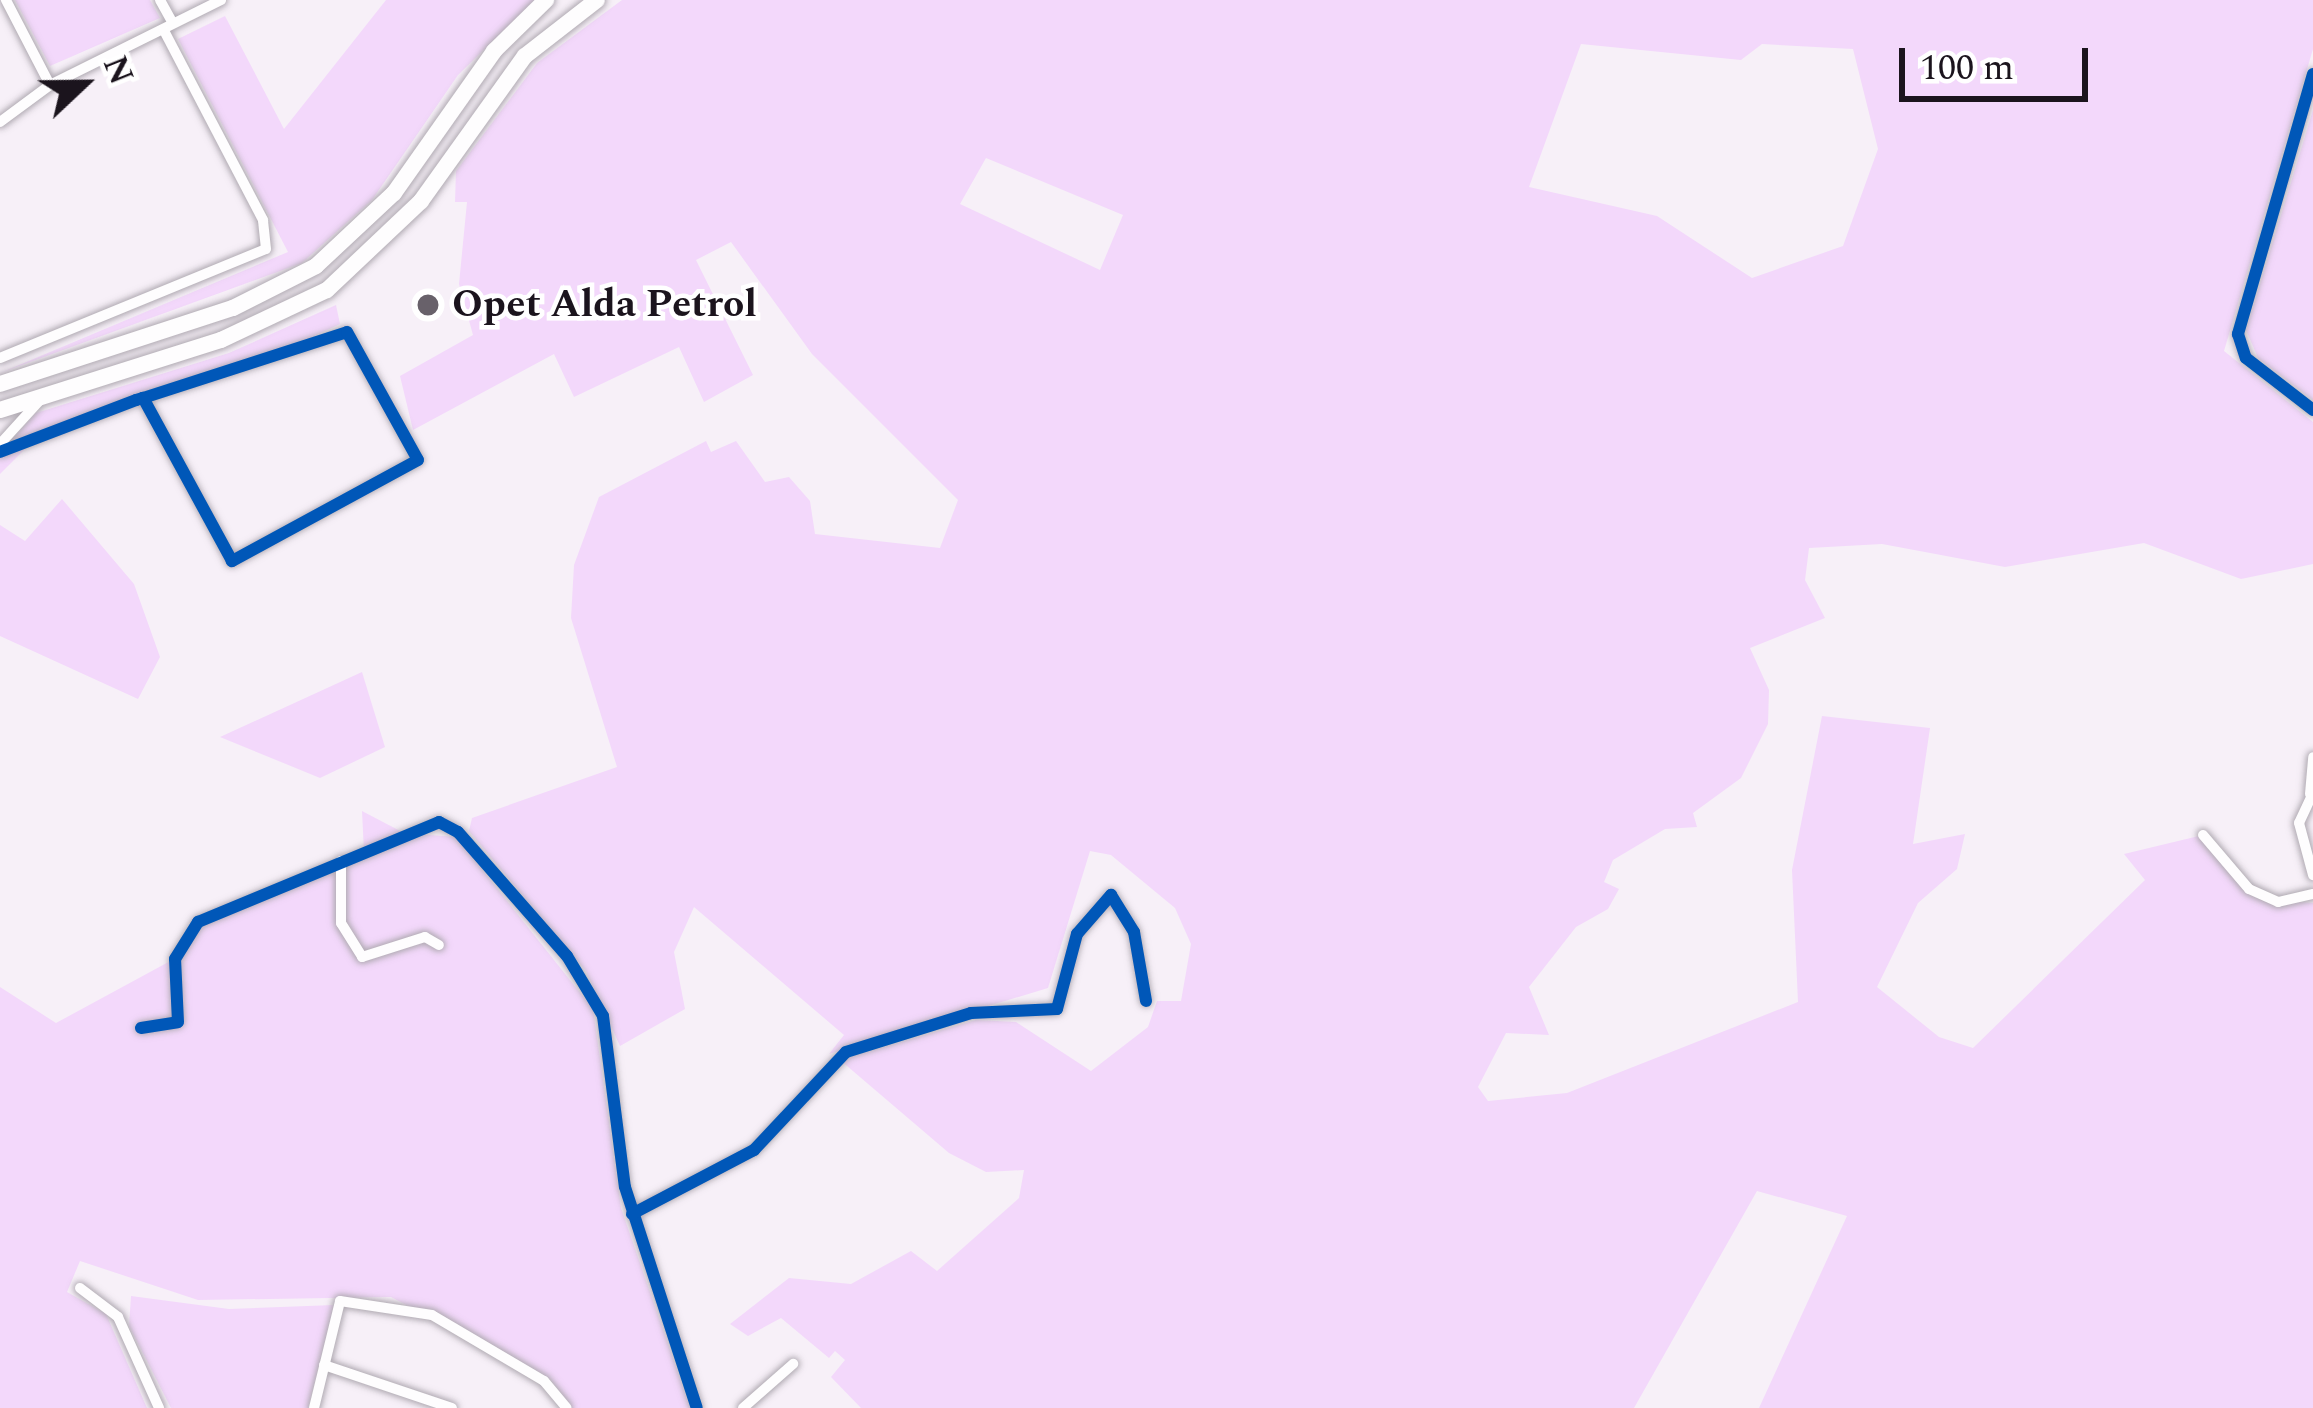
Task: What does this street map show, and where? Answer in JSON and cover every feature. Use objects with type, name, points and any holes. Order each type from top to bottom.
[{"type":"main road","points":[[0,383],[233,308],[316,266],[394,193],[494,51],[546,0]]},
{"type":"main road","points":[[0,410],[249,329],[343,280],[421,201],[525,56],[597,0]]},
{"type":"street","points":[[6,0],[50,85]]},
{"type":"street","points":[[0,358],[266,249],[262,220],[168,27],[160,0]]},
{"type":"street","points":[[0,122],[50,85],[221,0]]},
{"type":"street","points":[[2313,74],[2238,334],[2246,358],[2313,410]]},
{"type":"street","points":[[0,448],[142,398],[347,332],[418,460],[232,561],[142,398]]},
{"type":"street","points":[[0,448],[45,395]]},
{"type":"street","points":[[2313,757],[2311,794],[2299,823],[2313,875]]},
{"type":"street","points":[[141,1028],[178,1022],[175,959],[188,930],[439,822],[476,846],[567,956],[610,1040],[632,1214],[697,1408]]},
{"type":"street","points":[[2203,835],[2249,889],[2278,902],[2313,894]]},
{"type":"street","points":[[341,861],[341,923],[362,957],[425,937],[439,945]]},
{"type":"street","points":[[632,1214],[754,1150],[846,1052],[970,1013],[1057,1009],[1077,934],[1111,895],[1134,932],[1146,1001]]},
{"type":"street","points":[[80,1288],[118,1317],[159,1408]]},
{"type":"street","points":[[314,1408],[340,1300],[385,1304],[448,1324],[567,1408]]},
{"type":"street","points":[[743,1408],[793,1364]]},
{"type":"street","points":[[325,1365],[452,1408]]},
{"type":"shaded area","points":[[15,0],[150,0],[160,18],[50,66]]},
{"type":"shaded area","points":[[386,0],[535,0],[458,75],[372,200],[302,263],[0,373],[288,252],[178,39],[225,16],[284,129]]},
{"type":"shaded area","points":[[622,0],[2313,0],[2313,49],[2224,351],[2313,422],[2313,564],[2241,579],[2144,543],[2005,567],[1882,544],[1809,548],[1805,580],[1825,618],[1750,648],[1769,690],[1768,724],[1741,778],[1693,813],[1697,827],[1665,829],[1613,860],[1604,882],[1619,889],[1608,909],[1576,927],[1529,987],[1549,1035],[1506,1033],[1478,1087],[1488,1101],[1567,1093],[1798,1002],[1792,870],[1822,716],[1930,728],[1913,844],[1965,834],[1957,869],[1918,903],[1877,987],[1939,1037],[1973,1048],[2145,880],[2124,854],[2203,835],[2235,880],[2272,900],[2313,903],[2313,1408],[1759,1408],[1847,1216],[1757,1191],[1634,1408],[861,1408],[831,1377],[845,1360],[835,1351],[829,1358],[781,1318],[748,1336],[730,1324],[789,1278],[851,1284],[911,1251],[937,1271],[1019,1198],[1024,1170],[986,1172],[949,1153],[840,1060],[976,1020],[1016,1022],[1091,1071],[1148,1027],[1157,1001],[1181,1001],[1191,944],[1175,908],[1111,855],[1090,851],[1048,988],[829,1054],[844,1035],[694,907],[674,952],[685,1009],[620,1046],[586,971],[469,831],[472,818],[617,767],[571,618],[574,565],[599,497],[706,441],[711,452],[736,441],[765,482],[789,477],[810,501],[815,534],[940,548],[958,500],[812,354],[731,242],[696,260],[753,375],[704,402],[679,347],[574,397],[554,354],[413,430],[400,376],[473,335],[459,284],[467,202],[455,202],[456,171],[537,63]],"holes":[[[1581,44],[1741,60],[1762,44],[1853,49],[1878,149],[1843,246],[1752,278],[1657,216],[1529,187]],[[986,158],[1123,215],[1100,270],[960,204]]]},
{"type":"shaded area","points":[[2313,110],[2313,400],[2258,358],[2246,330]]},
{"type":"shaded area","points":[[336,305],[340,324],[273,355],[42,432],[0,474],[0,453],[36,413],[229,353]]},
{"type":"shaded area","points":[[62,499],[134,584],[160,657],[138,699],[0,636],[0,525],[25,541]]},
{"type":"shaded area","points":[[362,672],[385,747],[320,778],[220,737]]},
{"type":"shaded area","points":[[362,811],[404,833],[456,837],[593,1009],[621,1208],[690,1408],[572,1408],[551,1380],[391,1297],[198,1300],[80,1261],[67,1292],[106,1314],[147,1408],[0,1408],[0,987],[56,1023],[174,959],[188,930],[364,852]]},
{"type":"shaded area","points":[[131,1296],[229,1309],[334,1305],[308,1408],[171,1408],[129,1326]]},
{"type":"cycle path","points":[[2313,74],[2238,334],[2246,358],[2313,410]]},
{"type":"cycle path","points":[[0,452],[136,400],[347,332],[418,460],[232,561],[143,398]]},
{"type":"cycle path","points":[[141,1028],[178,1022],[175,959],[198,922],[439,822],[458,832],[567,956],[603,1016],[625,1187],[697,1408]]},
{"type":"cycle path","points":[[632,1214],[754,1150],[846,1052],[971,1013],[1057,1009],[1077,934],[1111,895],[1134,932],[1146,1001]]},
{"type":"place","name":"Opet Alda Petrol","points":[[428,305]]}]
